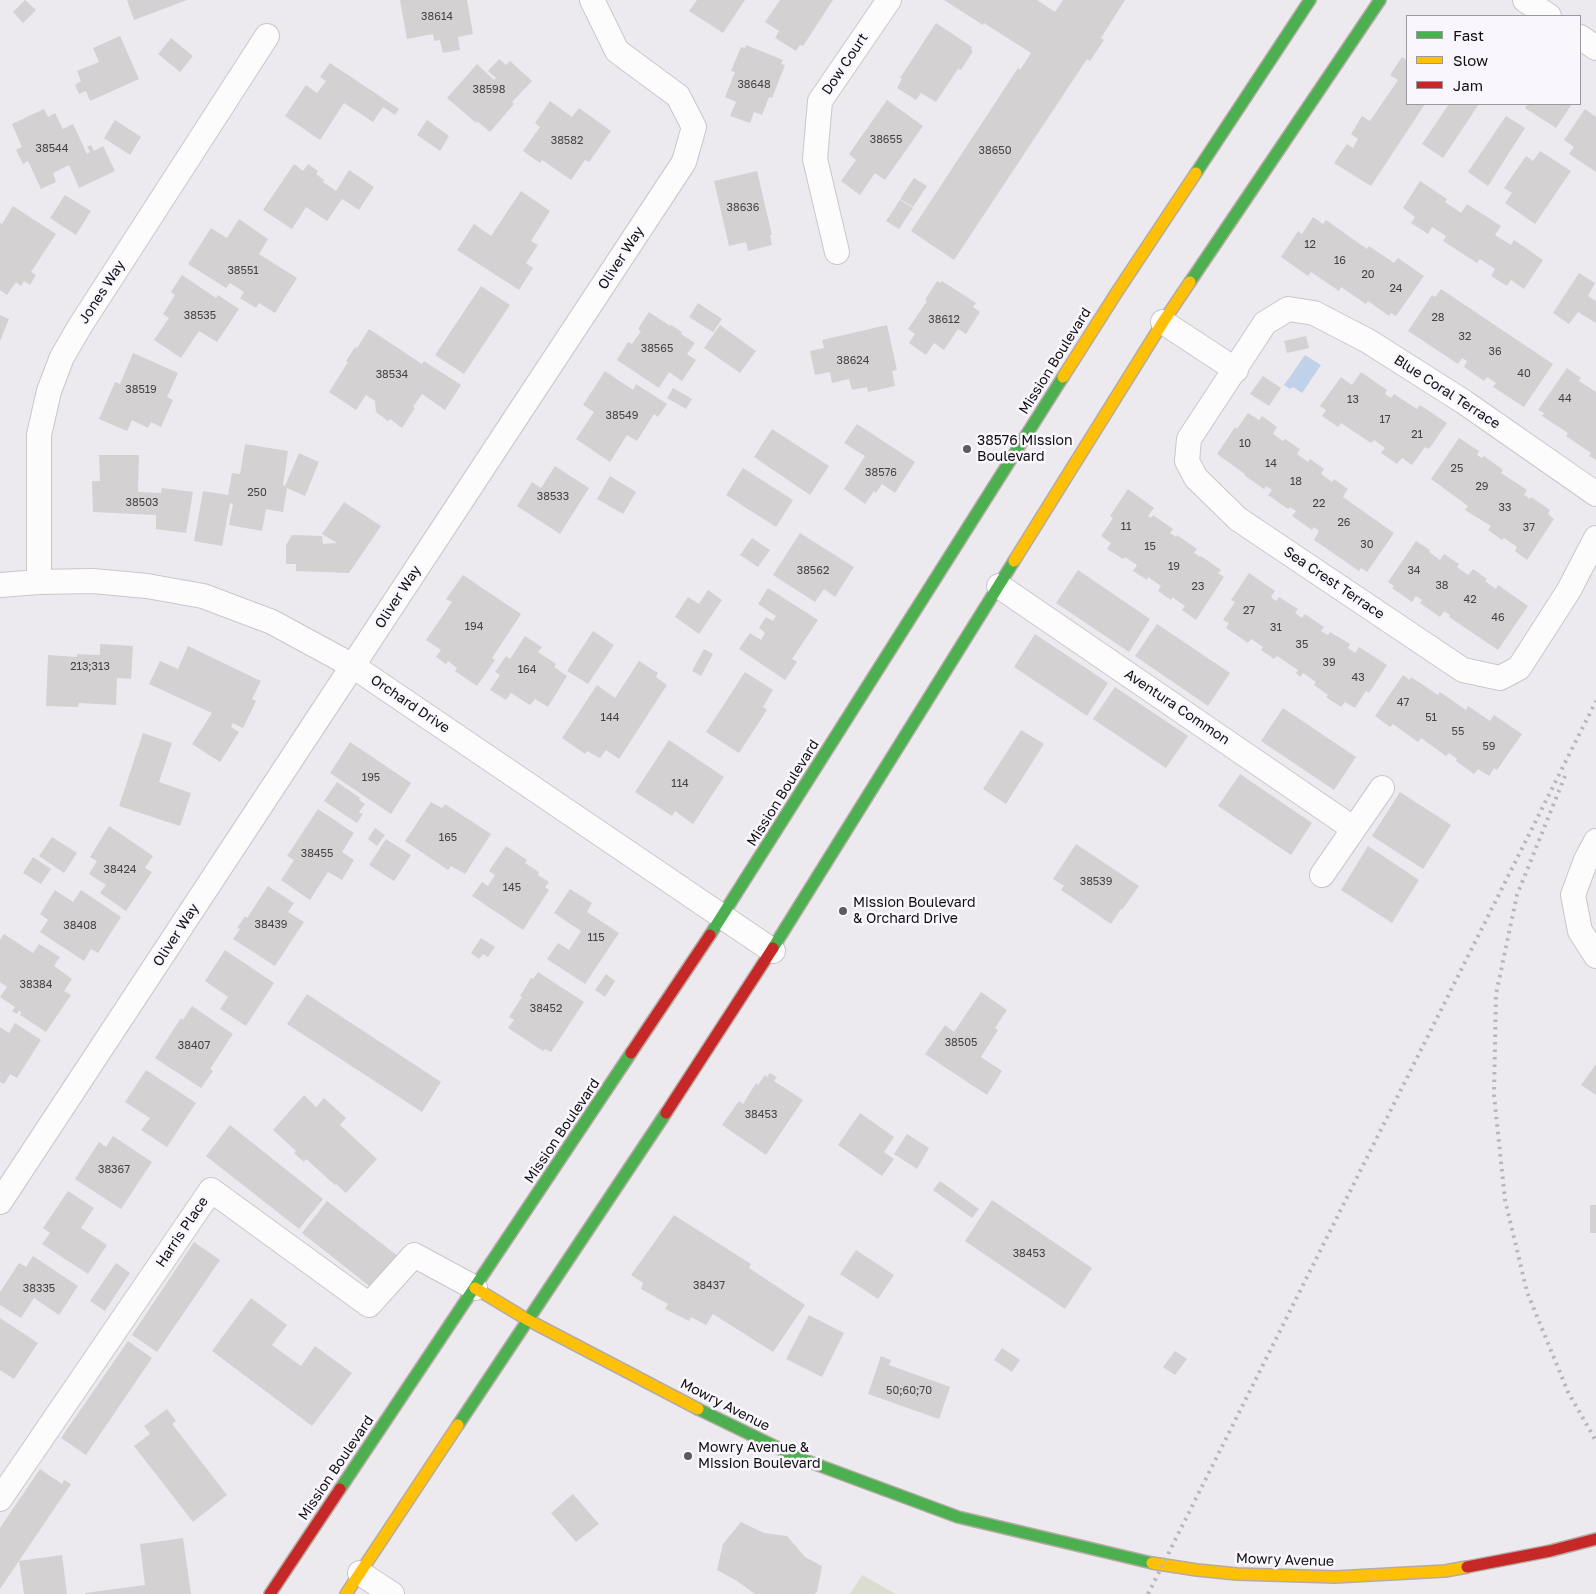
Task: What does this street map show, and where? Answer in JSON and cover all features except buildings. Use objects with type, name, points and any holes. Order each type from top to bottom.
[{"type":"main road","name":"Mission Boulevard","points":[[270,1594],[722,917],[1117,292],[1310,0]]},
{"type":"main road","points":[[346,1594],[773,951],[1163,322],[1380,0]]},
{"type":"main road","name":"Mowry Avenue","points":[[475,1288],[528,1320],[702,1412],[800,1458],[958,1518],[1147,1562],[1237,1574],[1335,1577],[1445,1571],[1550,1551],[1596,1539]]},
{"type":"main road","name":"Mowry Avenue","points":[[974,1522],[1086,1560]]},
{"type":"street","name":"Oliver Way","points":[[0,1202],[684,162],[694,127],[678,96],[617,51],[592,0]]},
{"type":"street","name":"Dow Court","points":[[837,252],[815,160],[820,101],[889,0]]},
{"type":"street","points":[[1525,0],[1548,15]]},
{"type":"street","name":"Jones Way","points":[[39,582],[39,434],[49,392],[62,357],[80,326],[267,36]]},
{"type":"street","points":[[1581,38],[1596,48]]},
{"type":"street","name":"Blue Coral Terrace","points":[[1236,370],[1265,323],[1288,310],[1314,313],[1368,341],[1464,402],[1596,494]]},
{"type":"street","points":[[1163,322],[1236,370]]},
{"type":"street","name":"Sea Crest Terrace","points":[[1236,370],[1189,439],[1187,461],[1196,478],[1238,519],[1463,670],[1500,678],[1519,668],[1569,590],[1596,538]]},
{"type":"street","name":"Orchard Drive","points":[[0,585],[93,581],[147,586],[203,596],[272,622],[353,666],[773,951]]},
{"type":"street","name":"Aventura Common","points":[[999,586],[1354,828]]},
{"type":"street","points":[[1322,875],[1382,788]]},
{"type":"street","points":[[1596,842],[1586,860],[1573,895],[1580,931],[1596,956]]},
{"type":"street","name":"Harris Place","points":[[0,1499],[210,1190],[369,1305],[414,1255],[475,1288]]},
{"type":"street","points":[[360,1574],[392,1594]]},
{"type":"shaded area","points":[[862,1575],[896,1594],[850,1594]]},
{"type":"water","points":[[1305,355],[1321,365],[1302,393],[1293,387],[1290,389],[1284,385]]},
{"type":"railway","points":[[1148,1594],[1596,701]]},
{"type":"railway","points":[[1565,776],[1517,895],[1496,994],[1494,1095],[1505,1200],[1527,1292],[1568,1392],[1596,1441]]},
{"type":"traffic: fast","points":[[1196,173],[1310,0]]},
{"type":"traffic: fast","points":[[1190,282],[1380,0]]},
{"type":"traffic: fast","points":[[710,935],[1063,377]]},
{"type":"traffic: fast","points":[[773,948],[1014,561]]},
{"type":"traffic: fast","points":[[340,1489],[631,1053]]},
{"type":"traffic: fast","points":[[458,1425],[666,1113]]},
{"type":"traffic: fast","points":[[698,1409],[799,1458],[958,1517],[1152,1563]]},
{"type":"traffic: slow","points":[[1063,377],[1196,173]]},
{"type":"traffic: slow","points":[[1014,561],[1190,282]]},
{"type":"traffic: slow","points":[[475,1288],[528,1320],[698,1409]]},
{"type":"traffic: slow","points":[[346,1594],[458,1425]]},
{"type":"traffic: slow","points":[[1152,1563],[1237,1574],[1335,1577],[1445,1571],[1467,1567]]},
{"type":"traffic: jam","points":[[631,1053],[710,935]]},
{"type":"traffic: jam","points":[[666,1113],[773,948]]},
{"type":"traffic: jam","points":[[270,1594],[340,1489]]},
{"type":"traffic: jam","points":[[1467,1567],[1550,1551],[1596,1539]]},
{"type":"place","name":"38576 Mission Boulevard","points":[[967,449]]},
{"type":"place","name":"Mission Boulevard & Orchard Drive","points":[[843,911]]},
{"type":"place","name":"Mowry Avenue & Mission Boulevard","points":[[688,1456]]}]
